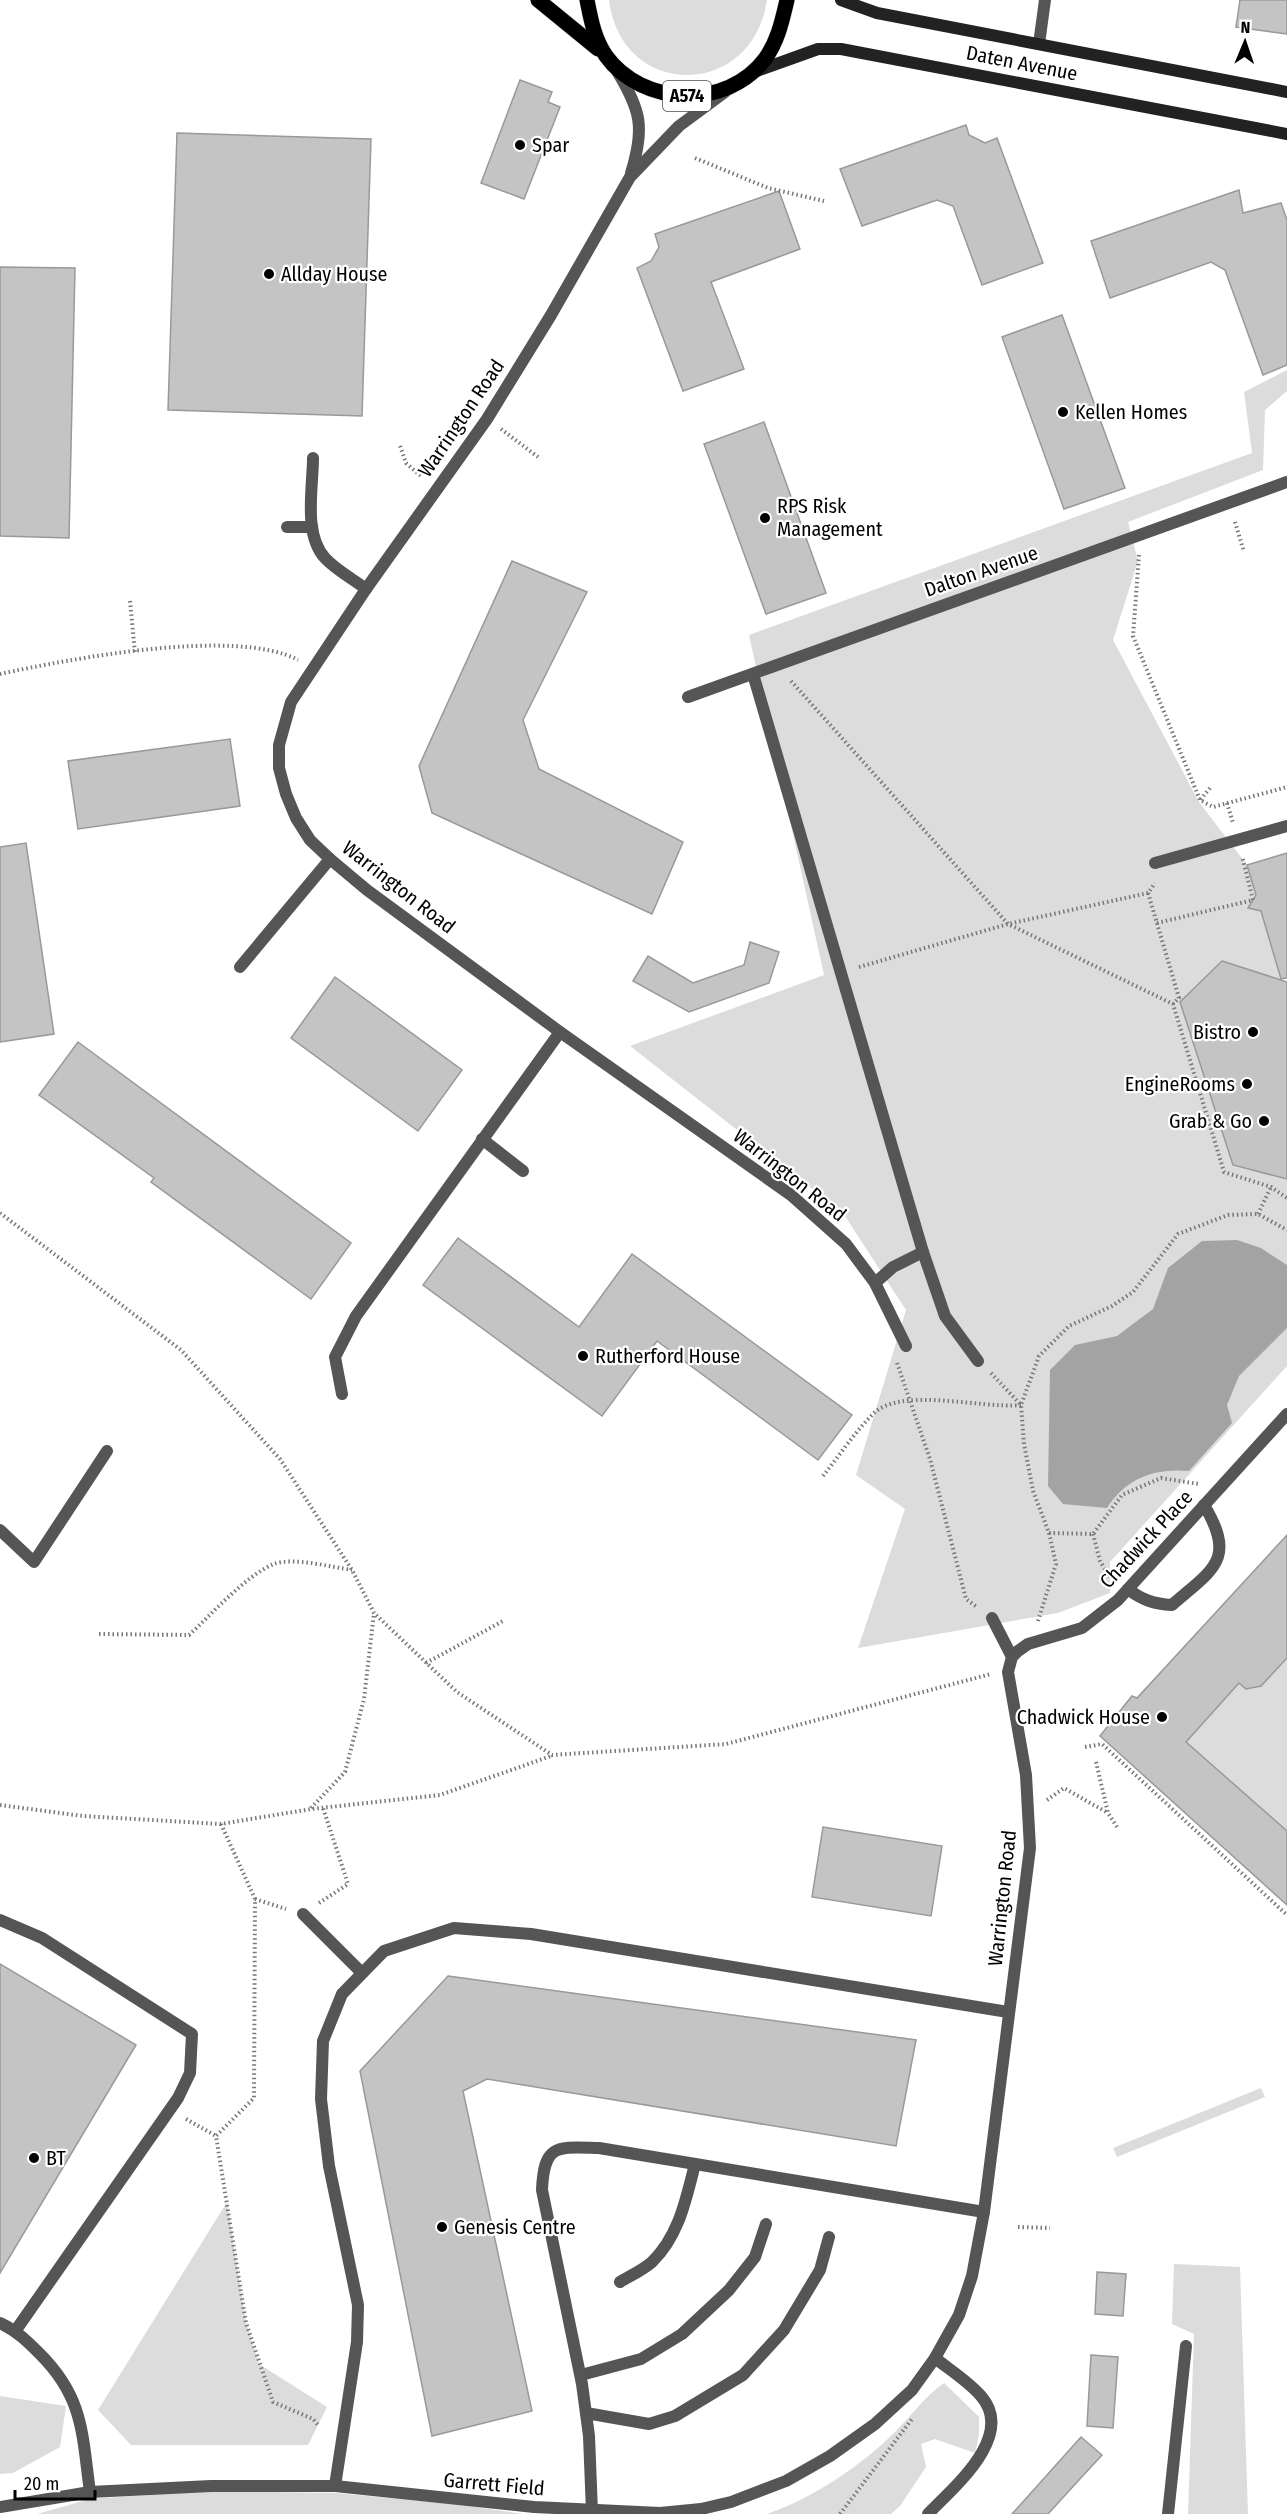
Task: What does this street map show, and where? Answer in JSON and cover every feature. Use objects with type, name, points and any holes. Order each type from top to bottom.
[{"type":"main road","name":"A574","points":[[538,0],[639,84],[662,93],[686,96],[710,94],[746,77],[765,59],[780,31],[787,0]]},
{"type":"main road","name":"A574","points":[[587,0],[594,33],[608,58]]},
{"type":"street","name":"Daten Avenue","points":[[841,0],[877,13],[1287,92]]},
{"type":"street","points":[[1039,44],[1045,0]]},
{"type":"street","name":"Daten Avenue","points":[[746,77],[818,49],[842,49],[1287,134]]},
{"type":"street","name":"Warrington Road","points":[[608,58],[631,94],[640,124],[639,147],[630,177],[551,315],[487,419],[366,589],[291,702],[279,745],[279,768],[296,818],[310,840],[330,859],[367,890],[560,1032],[791,1195],[846,1244],[875,1283],[906,1346]]},
{"type":"street","name":"Warrington Road","points":[[630,177],[679,126],[746,77]]},
{"type":"street","points":[[313,458],[312,527],[324,557],[366,589]]},
{"type":"street","name":"Dalton Avenue","points":[[688,698],[1287,482]]},
{"type":"street","points":[[287,527],[312,527]]},
{"type":"street","points":[[753,674],[922,1252],[945,1316],[978,1361]]},
{"type":"street","points":[[1155,863],[1287,826]]},
{"type":"street","points":[[240,967],[330,859]]},
{"type":"street","points":[[342,1394],[334,1357],[356,1316],[560,1032]]},
{"type":"street","points":[[482,1139],[523,1171]]},
{"type":"street","points":[[875,1283],[893,1267],[922,1252]]},
{"type":"street","name":"Chadwick Place","points":[[1012,1657],[1018,1651],[1038,1641],[1082,1628],[1128,1589],[1287,1414]]},
{"type":"street","points":[[0,1530],[34,1562],[107,1451]]},
{"type":"street","points":[[1128,1589],[1139,1598],[1156,1604],[1172,1605],[1218,1562],[1221,1545],[1217,1527],[1204,1505]]},
{"type":"street","points":[[992,1618],[1012,1657]]},
{"type":"street","name":"Warrington Road","points":[[935,2358],[959,2315],[972,2276],[984,2212],[1030,1848],[1026,1775],[1008,1672],[1012,1657]]},
{"type":"street","points":[[303,1914],[362,1974]]},
{"type":"street","points":[[0,1920],[42,1938],[192,2034],[190,2073],[171,2110],[16,2330]]},
{"type":"street","points":[[335,2486],[357,2342],[358,2306],[329,2166],[321,2099],[323,2041],[342,1994],[384,1951],[454,1928],[531,1934],[1008,2012]]},
{"type":"street","points":[[592,2512],[586,2413],[581,2375],[542,2190],[543,2163],[552,2152],[571,2147],[599,2148],[984,2212]]},
{"type":"street","points":[[620,2282],[651,2263],[671,2237],[684,2208],[695,2164]]},
{"type":"street","points":[[581,2375],[641,2359],[682,2334],[729,2290],[755,2257],[766,2224]]},
{"type":"street","points":[[586,2413],[649,2424],[675,2416],[743,2376],[784,2330],[820,2270],[829,2237]]},
{"type":"street","points":[[0,2323],[16,2330],[60,2374],[69,2390],[80,2426],[90,2492]]},
{"type":"street","points":[[1168,2514],[1186,2346]]},
{"type":"street","points":[[928,2514],[974,2464],[986,2446],[992,2429],[988,2406],[981,2396],[935,2358]]},
{"type":"street","name":"Garrett Field","points":[[0,2507],[90,2492],[211,2486],[335,2486],[535,2511],[660,2514],[701,2509],[731,2502],[786,2481],[830,2456],[875,2424],[912,2390],[935,2358]]},
{"type":"path","points":[[695,158],[768,188],[824,201]]},
{"type":"path","points":[[500,428],[538,457]]},
{"type":"path","points":[[400,446],[406,464],[425,480]]},
{"type":"path","points":[[1235,522],[1244,552]]},
{"type":"path","points":[[1137,537],[1139,552],[1133,636],[1200,800],[1213,807],[1287,787]]},
{"type":"path","points":[[130,601],[135,652]]},
{"type":"path","points":[[0,674],[45,664],[203,644],[282,653],[313,669]]},
{"type":"path","points":[[776,665],[1008,924],[1173,1004],[1224,1172],[1271,1187],[1287,1198]]},
{"type":"path","points":[[1200,800],[1210,788]]},
{"type":"path","points":[[841,972],[1008,924],[1148,893],[1179,998],[1173,1004]]},
{"type":"path","points":[[1157,923],[1253,900]]},
{"type":"path","points":[[1258,1215],[1271,1187]]},
{"type":"path","points":[[0,1213],[181,1350],[280,1459],[352,1570],[374,1613],[457,1692],[552,1755]]},
{"type":"path","points":[[1038,1641],[1038,1615],[1056,1564],[1049,1533],[1032,1491],[1024,1444],[1021,1405],[1039,1356],[1069,1326],[1112,1306],[1133,1292],[1178,1234],[1228,1215],[1258,1215],[1287,1230]]},
{"type":"path","points":[[906,1346],[897,1362],[930,1459],[966,1599],[992,1618]]},
{"type":"path","points":[[978,1361],[1021,1405]]},
{"type":"path","points":[[823,1476],[874,1413],[894,1401],[910,1399],[999,1407],[1021,1405]]},
{"type":"path","points":[[1128,1589],[1108,1578],[1094,1547],[1093,1534],[1122,1495],[1161,1478],[1220,1487]]},
{"type":"path","points":[[1049,1533],[1093,1534]]},
{"type":"path","points":[[99,1634],[189,1635],[247,1582],[275,1563],[309,1563],[352,1570]]},
{"type":"path","points":[[311,1809],[345,1772],[364,1699],[374,1613]]},
{"type":"path","points":[[426,1663],[503,1621]]},
{"type":"path","points":[[0,1805],[83,1816],[221,1824],[311,1809],[440,1795],[552,1755],[726,1744],[989,1675]]},
{"type":"path","points":[[1085,1747],[1102,1744],[1287,1915]]},
{"type":"path","points":[[1096,1762],[1108,1813],[1117,1827]]},
{"type":"path","points":[[1047,1801],[1064,1788],[1108,1813]]},
{"type":"path","points":[[255,1899],[303,1914],[348,1884],[322,1808]]},
{"type":"path","points":[[216,2136],[254,2098],[255,1899],[221,1824]]},
{"type":"path","points":[[171,2110],[216,2136]]},
{"type":"path","points":[[216,2136],[246,2323],[273,2402],[313,2419],[320,2426]]},
{"type":"path","points":[[1018,2227],[1050,2228]]},
{"type":"path","points":[[840,2514],[919,2410]]},
{"type":"shaded area","points":[[609,0],[767,0],[756,33],[738,56],[714,70],[687,75],[660,70],[637,56],[619,33]]},
{"type":"shaded area","points":[[1287,370],[1287,391],[1265,410],[1263,470],[1128,522],[1138,561],[1113,640],[1199,802],[1247,865],[1256,893],[1248,908],[1261,911],[1282,980],[1180,1002],[1233,1165],[1287,1179],[1287,1366],[1110,1562],[1110,1593],[1058,1613],[858,1648],[905,1509],[856,1475],[906,1310],[843,1213],[630,1046],[824,975],[749,635],[1252,453],[1244,392]]},
{"type":"shaded area","points":[[1237,1240],[1261,1248],[1287,1265],[1287,1328],[1239,1376],[1227,1405],[1232,1423],[1189,1471],[1165,1471],[1142,1477],[1123,1489],[1107,1508],[1063,1504],[1048,1486],[1050,1370],[1075,1345],[1117,1336],[1153,1309],[1168,1268],[1202,1241]]},
{"type":"shaded area","points":[[1287,1658],[1287,1831],[1186,1742],[1239,1683],[1246,1689],[1261,1686]]},
{"type":"shaded area","points":[[1261,2088],[1265,2097],[1117,2157],[1113,2148]]},
{"type":"shaded area","points":[[227,2202],[246,2323],[259,2364],[327,2407],[308,2445],[131,2445],[98,2410]]},
{"type":"shaded area","points":[[1174,2264],[1240,2267],[1248,2514],[1188,2514],[1194,2334],[1172,2324]]},
{"type":"shaded area","points":[[944,2383],[979,2417],[979,2435],[975,2453],[935,2439],[921,2444],[926,2467],[900,2506],[891,2514],[767,2514],[819,2490],[852,2469],[882,2445],[924,2400]]},
{"type":"shaded area","points":[[0,2396],[66,2406],[60,2447],[13,2473],[0,2474]]},
{"type":"shaded area","points":[[209,2491],[335,2493],[454,2504],[523,2514],[37,2514],[90,2499]]},
{"type":"building","points":[[1240,0],[1287,0],[1287,34],[1236,27]]},
{"type":"building","name":"Spar","points":[[520,80],[552,92],[548,102],[560,107],[524,199],[481,183]]},
{"type":"building","points":[[966,125],[969,135],[985,143],[997,138],[1043,263],[982,285],[953,206],[937,200],[862,226],[840,169]]},
{"type":"building","name":"Allday House","points":[[177,133],[371,139],[362,416],[168,410]]},
{"type":"building","points":[[1239,190],[1243,213],[1281,203],[1287,220],[1287,365],[1263,375],[1225,270],[1211,262],[1110,298],[1091,241]]},
{"type":"building","points":[[779,191],[800,249],[711,282],[744,369],[683,391],[637,268],[651,261],[659,247],[655,234]]},
{"type":"building","points":[[0,267],[75,268],[69,538],[0,536]]},
{"type":"building","name":"Kellen Homes","points":[[1062,315],[1125,488],[1064,509],[1002,337]]},
{"type":"building","name":"RPS Risk Management","points":[[764,422],[826,593],[766,614],[704,444]]},
{"type":"building","points":[[512,561],[587,592],[523,720],[539,769],[683,842],[652,914],[432,813],[419,766]]},
{"type":"building","points":[[230,739],[240,806],[78,829],[68,761]]},
{"type":"building","points":[[26,843],[54,1034],[0,1042],[0,847]]},
{"type":"building","points":[[1287,853],[1287,978],[1281,979],[1261,911],[1248,908],[1256,895],[1247,865]]},
{"type":"building","points":[[750,942],[779,952],[769,983],[689,1012],[633,981],[648,956],[693,983],[744,965]]},
{"type":"building","name":"EngineRooms","points":[[1222,961],[1287,982],[1287,1179],[1233,1165],[1180,1002]]},
{"type":"building","points":[[335,977],[462,1070],[418,1131],[291,1038]]},
{"type":"building","points":[[78,1042],[351,1243],[311,1299],[151,1182],[154,1178],[39,1095]]},
{"type":"building","name":"Rutherford House","points":[[458,1238],[579,1327],[632,1254],[852,1415],[818,1460],[657,1341],[602,1416],[423,1285]]},
{"type":"building","name":"Chadwick House","points":[[1287,1535],[1287,1658],[1261,1686],[1246,1689],[1239,1683],[1186,1742],[1287,1831],[1287,1905],[1100,1736],[1132,1696],[1137,1698]]},
{"type":"building","points":[[823,1827],[942,1846],[931,1916],[812,1897]]},
{"type":"building","name":"BT","points":[[0,1964],[136,2045],[0,2273]]},
{"type":"building","name":"Genesis Centre","points":[[448,1976],[916,2040],[896,2146],[487,2079],[463,2091],[532,2411],[432,2436],[360,2071]]},
{"type":"building","points":[[1097,2272],[1126,2274],[1123,2316],[1095,2314]]},
{"type":"building","points":[[1091,2355],[1118,2357],[1113,2428],[1087,2426]]},
{"type":"building","points":[[1081,2437],[1102,2455],[1048,2514],[1012,2514]]},
{"type":"place","name":"Spar","points":[[520,145]]},
{"type":"place","name":"Allday House","points":[[269,274]]},
{"type":"place","name":"Kellen Homes","points":[[1063,412]]},
{"type":"place","name":"RPS Risk Management","points":[[765,518]]},
{"type":"place","name":"Bistro","points":[[1253,1032]]},
{"type":"place","name":"EngineRooms","points":[[1247,1084]]},
{"type":"place","name":"Grab & Go","points":[[1264,1121]]},
{"type":"place","name":"Rutherford House","points":[[583,1356]]},
{"type":"place","name":"Chadwick House","points":[[1162,1717]]},
{"type":"place","name":"BT","points":[[34,2158]]},
{"type":"place","name":"Genesis Centre","points":[[442,2227]]}]
